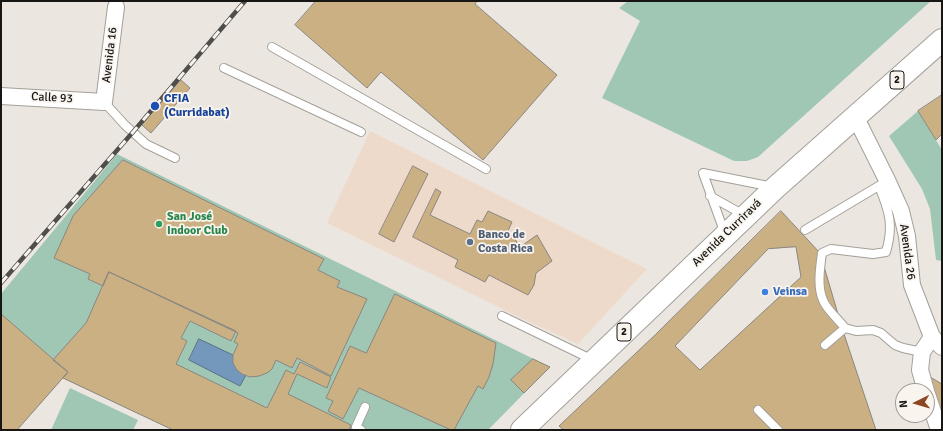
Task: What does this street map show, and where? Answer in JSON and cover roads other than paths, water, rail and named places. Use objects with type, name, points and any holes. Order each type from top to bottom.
[{"type":"highway","name":"Avenida Curriravá","points":[[522,430],[775,188],[855,116],[941,44]]},
{"type":"street","name":"Avenida 16","points":[[104,102],[115,3]]},
{"type":"street","name":"Calle 93","points":[[1,96],[104,102]]},
{"type":"street","name":"Avenida 26","points":[[855,116],[883,183],[901,211],[907,236],[912,286],[937,342],[922,352],[920,370],[924,383]]},
{"type":"street","points":[[935,420],[938,430]]},
{"type":"lane","points":[[272,47],[486,169]]},
{"type":"lane","points":[[224,68],[361,132]]},
{"type":"lane","points":[[104,102],[146,144],[175,158]]},
{"type":"lane","points":[[725,235],[703,173],[775,188]]},
{"type":"lane","points":[[804,230],[883,183],[889,210],[890,238],[886,252],[873,254],[831,249],[822,253],[820,288],[823,301],[845,328],[856,331],[873,330],[880,333],[895,345],[922,352]]},
{"type":"lane","points":[[710,196],[746,216]]},
{"type":"lane","points":[[502,316],[594,360]]},
{"type":"lane","points":[[825,345],[845,328]]},
{"type":"lane","points":[[358,429],[365,407]]},
{"type":"lane","points":[[758,410],[778,430]]},
{"type":"water","points":[[199,339],[233,355],[237,370],[246,375],[240,386],[189,360]]},
{"type":"railway","points":[[1,283],[245,1]]},
{"type":"place","name":"CFIA (Curridabat)","points":[[155,106]]},
{"type":"place","name":"San José Indoor Club","points":[[159,224]]},
{"type":"place","name":"Banco de Costa Rica","points":[[470,242]]},
{"type":"place","name":"Veinsa","points":[[765,292]]}]
